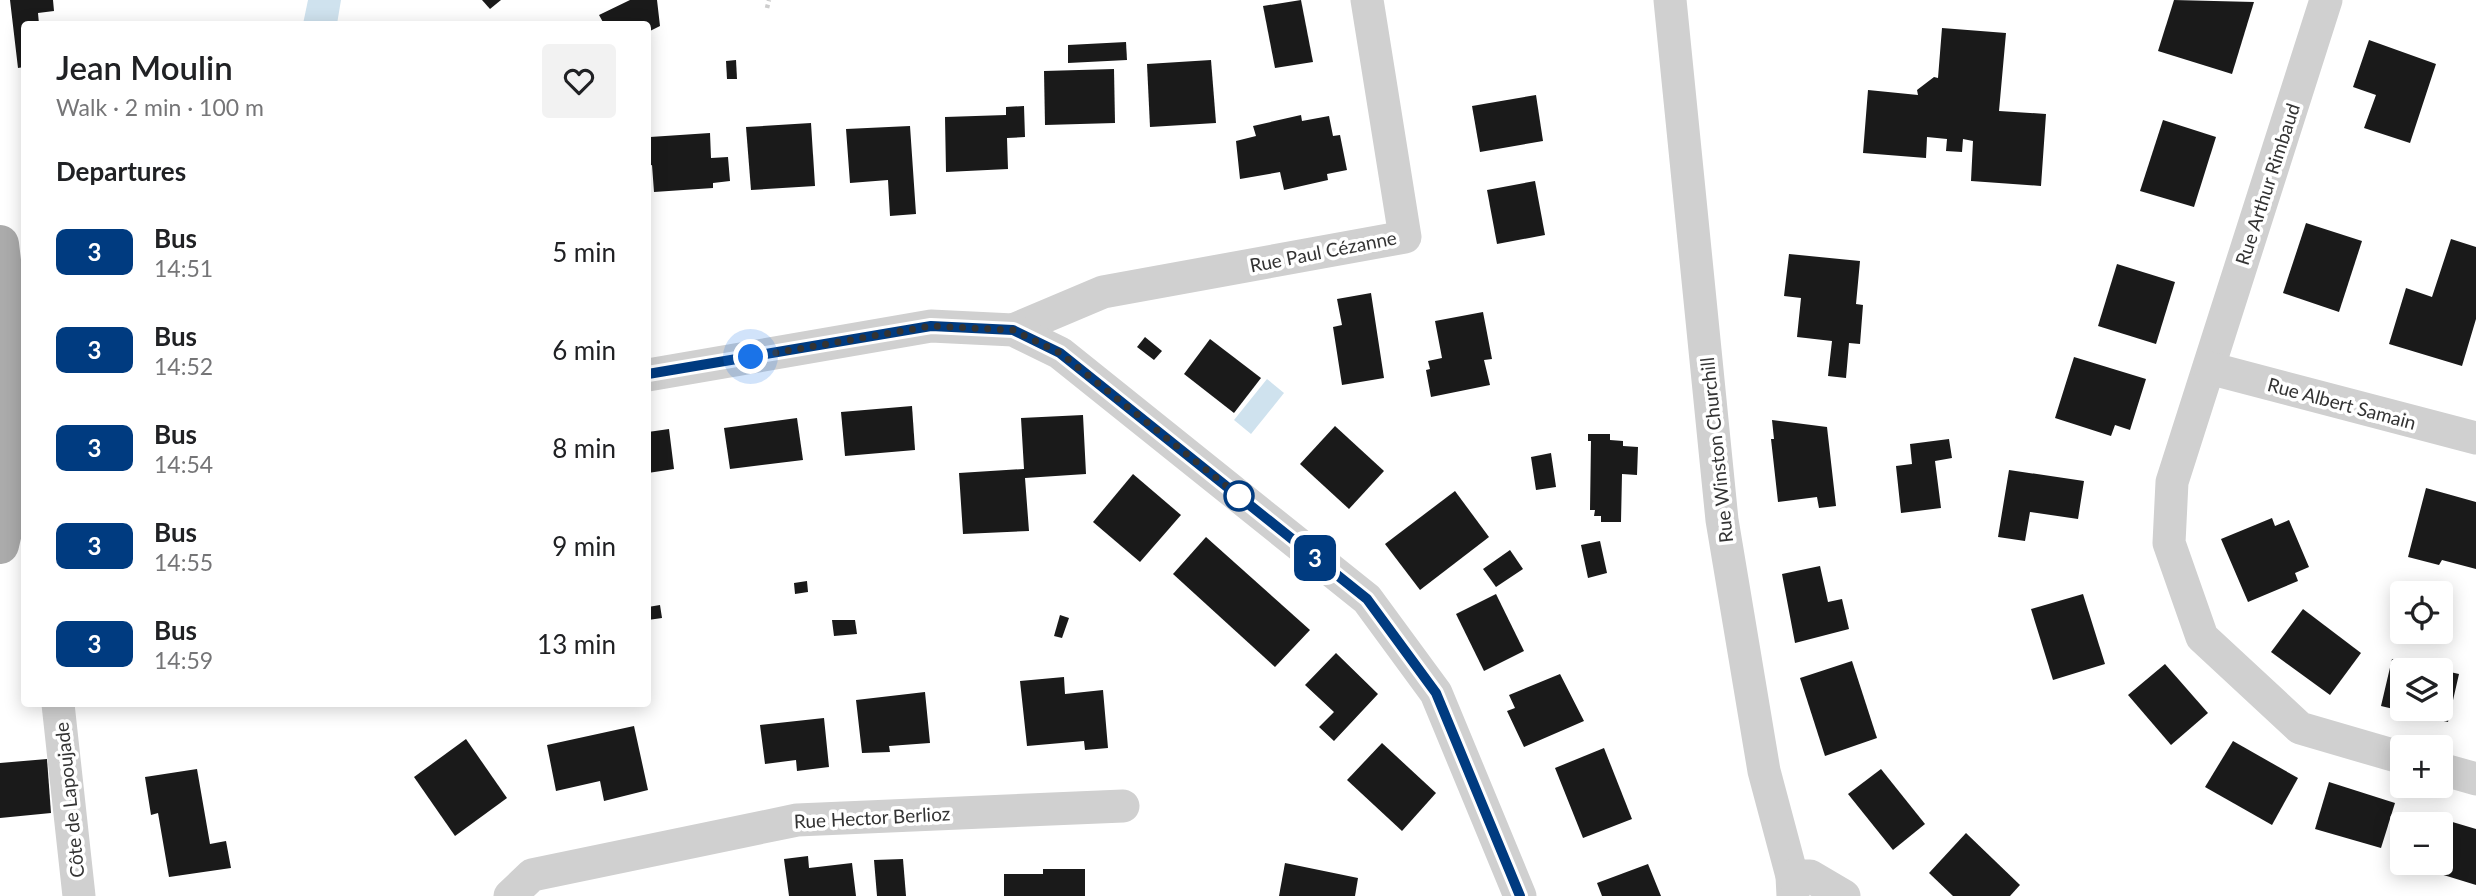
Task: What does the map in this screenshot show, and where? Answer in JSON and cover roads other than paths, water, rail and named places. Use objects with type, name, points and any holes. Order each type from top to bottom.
[{"type":"main road","points":[[0,545],[20,505],[10,265]]},
{"type":"street","name":"Rue Paul Cézanne","points":[[1013,330],[1103,292],[1405,237],[1367,0]]},
{"type":"street","name":"Rue Winston Churchill","points":[[1670,0],[1723,520],[1764,771],[1793,886]]},
{"type":"street","name":"Rue Arthur Rimbaud","points":[[2326,0],[2172,482],[2169,543],[2202,637],[2300,728],[2390,754]]},
{"type":"street","points":[[651,373],[931,326],[1013,330],[1060,353],[1367,599],[1436,693],[1520,896]]},
{"type":"street","name":"Rue Albert Samain","points":[[2209,368],[2476,438]]},
{"type":"street","name":"Côte de Lapoujade","points":[[58,707],[79,896]]},
{"type":"street","points":[[2453,772],[2476,779]]},
{"type":"street","name":"Rue Hector Berlioz","points":[[510,896],[532,874],[797,820],[1122,806]]},
{"type":"street","points":[[1793,886],[1810,876],[1844,896]]},
{"type":"water","points":[[308,0],[341,0],[338,21],[304,21]]},
{"type":"water","points":[[1267,379],[1284,393],[1251,434],[1234,420]]}]
